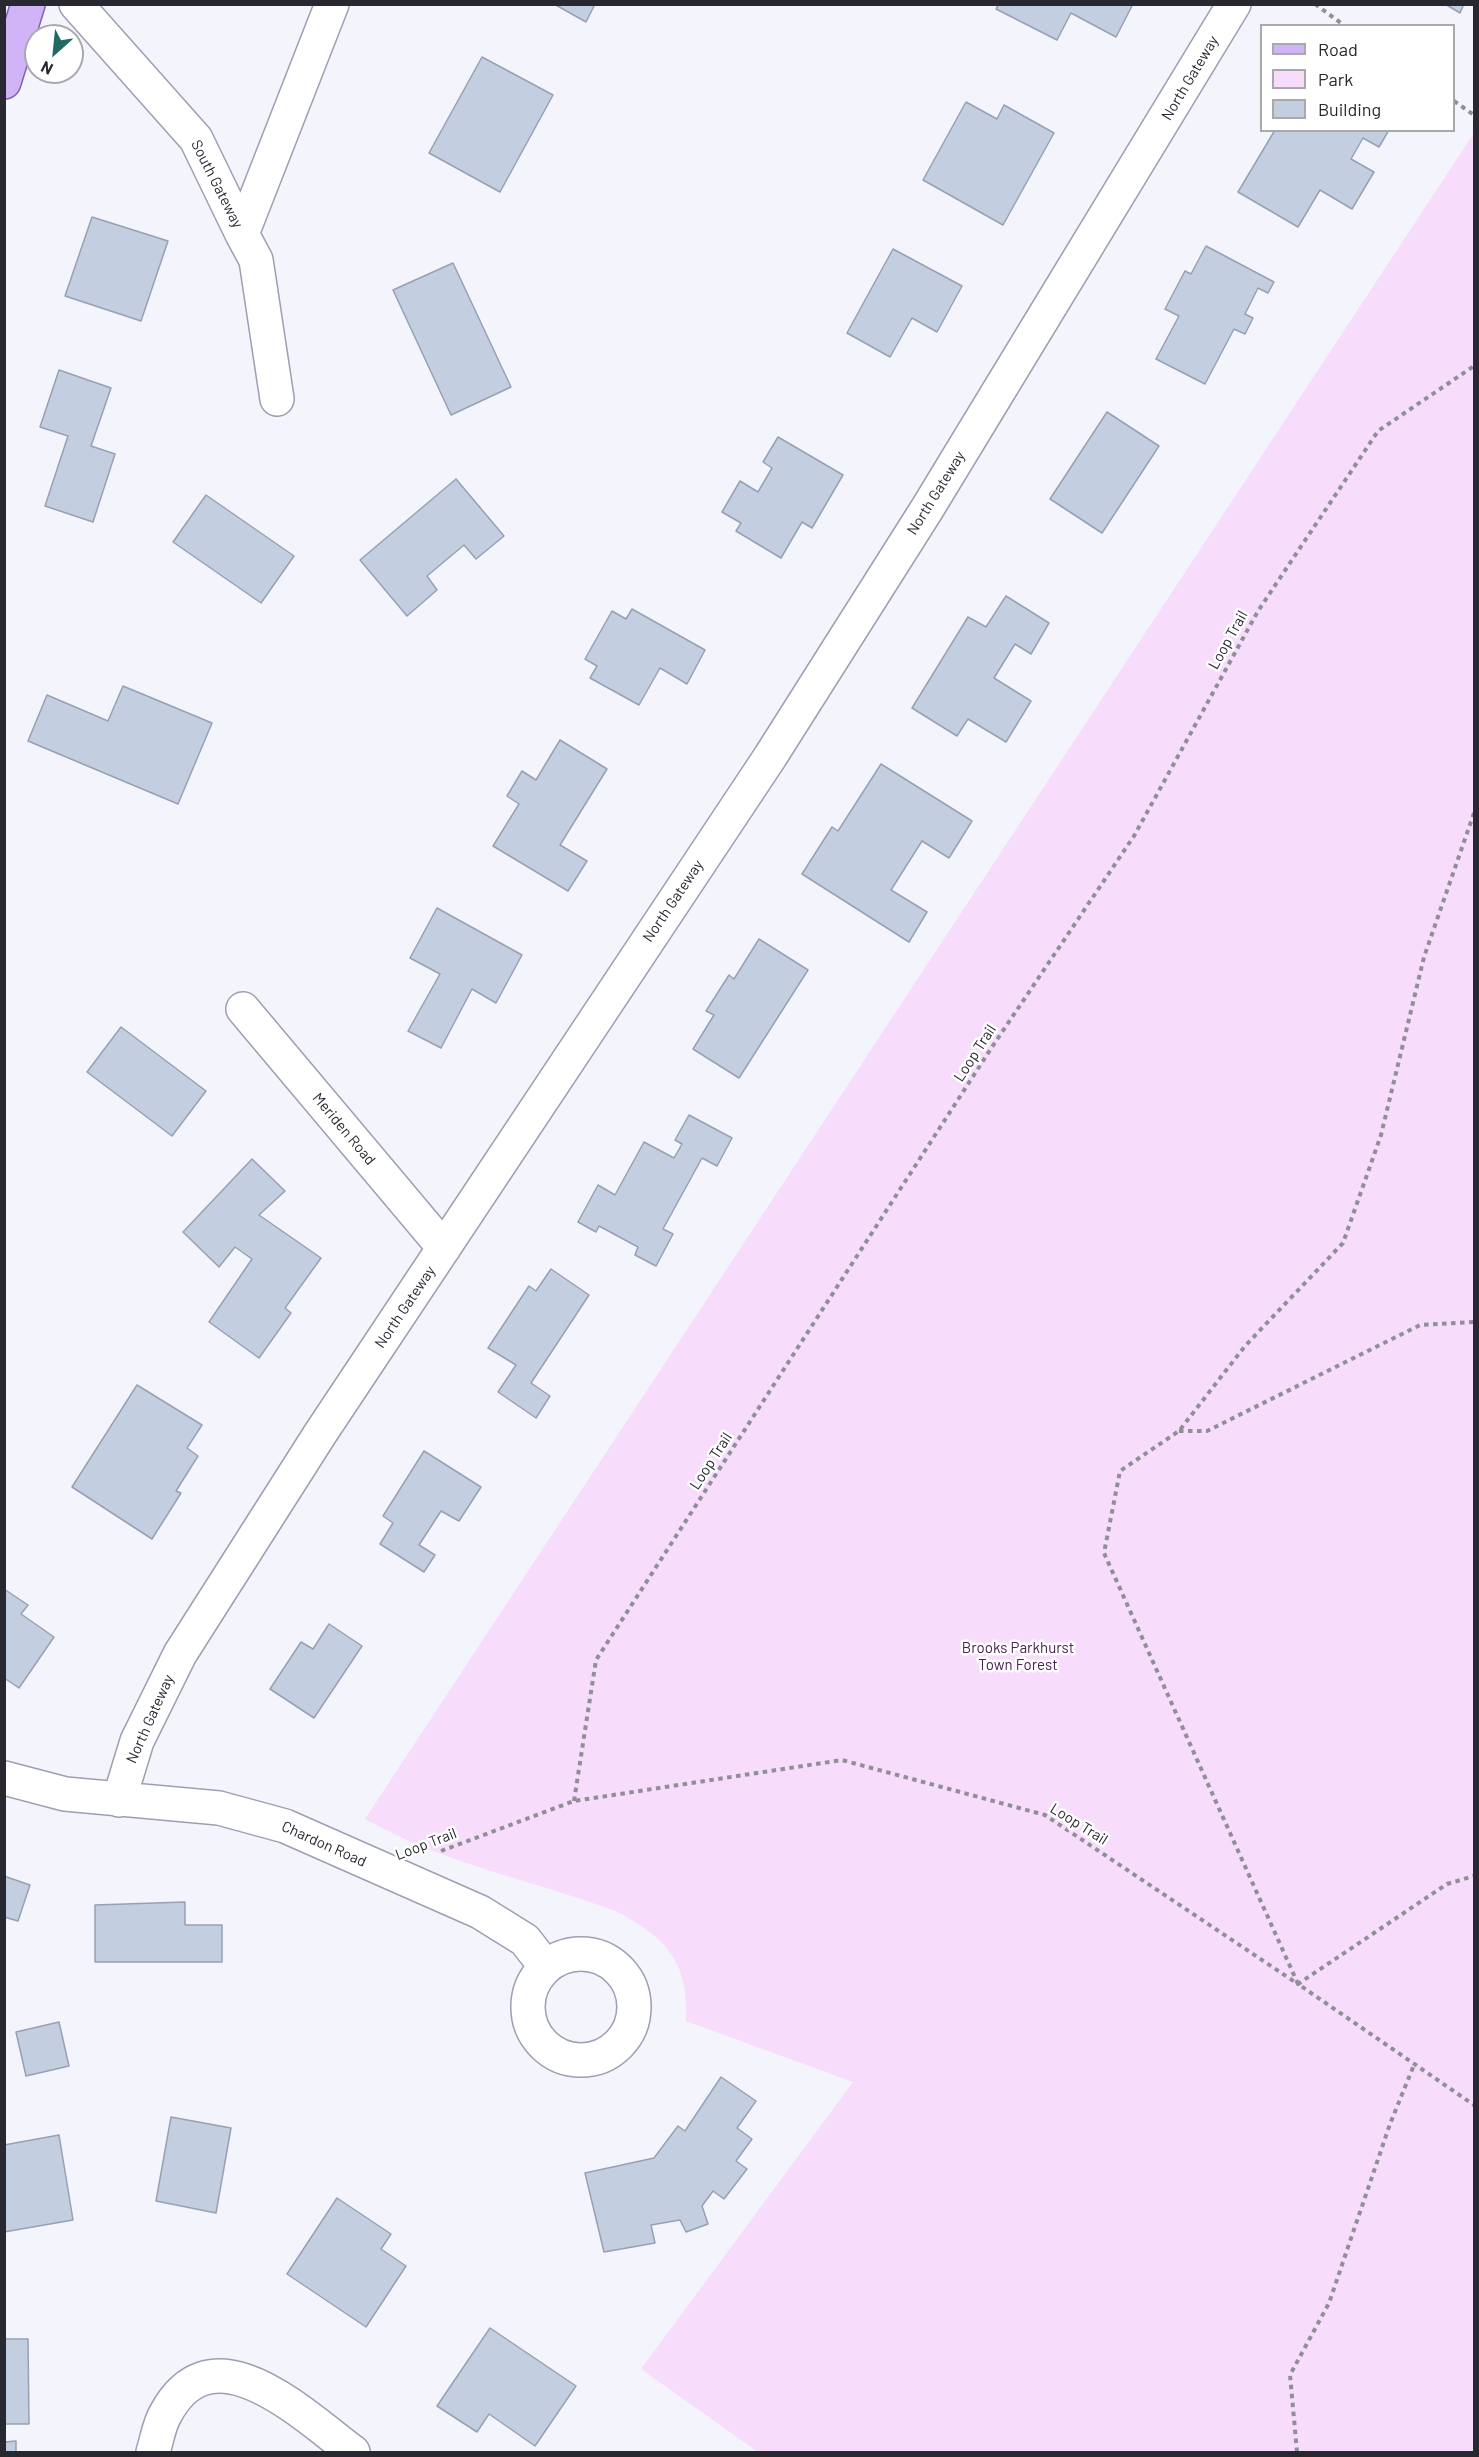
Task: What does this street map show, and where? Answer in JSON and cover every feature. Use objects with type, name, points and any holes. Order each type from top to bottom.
[{"type":"main road","points":[[4,82],[28,4]]},
{"type":"street","name":"South Gateway","points":[[76,4],[196,139],[242,234]]},
{"type":"street","name":"South Gateway","points":[[242,234],[332,4]]},
{"type":"street","name":"North Gateway","points":[[118,1800],[137,1741],[180,1654],[314,1443],[770,757],[933,499],[1234,4]]},
{"type":"street","points":[[242,234],[256,260],[277,399]]},
{"type":"street","name":"Meriden Road","points":[[243,1010],[444,1248]]},
{"type":"street","name":"Chardon Road","points":[[4,1778],[65,1794],[219,1808],[265,1819],[302,1832],[480,1912],[525,1940],[546,1967]]},
{"type":"street","points":[[153,2452],[164,2415],[177,2395],[193,2381],[216,2375],[244,2378],[287,2403],[353,2452]]},
{"type":"path","points":[[1315,4],[1342,24]]},
{"type":"path","points":[[1455,102],[1474,115]]},
{"type":"path","name":"Loop Trail","points":[[574,1801],[596,1660],[992,1047],[1134,836],[1258,611],[1378,431],[1474,366]]},
{"type":"path","points":[[1474,813],[1424,957],[1381,1135],[1343,1243],[1245,1346],[1179,1431],[1120,1471],[1104,1553],[1298,1984],[1447,1884],[1474,1876]]},
{"type":"path","points":[[1179,1431],[1207,1431],[1420,1325],[1474,1322]]},
{"type":"path","name":"Loop Trail","points":[[387,1872],[574,1801],[842,1760],[1045,1815],[1474,2105]]},
{"type":"path","points":[[1297,2452],[1290,2375],[1329,2303],[1390,2124],[1414,2065]]},
{"type":"green space","name":"Brooks Parkhurst Town Forest","points":[[1474,133],[1474,2452],[758,2452],[641,2369],[853,2082],[686,2021],[684,1983],[672,1954],[650,1932],[618,1912],[457,1860],[395,1835],[365,1819]]},
{"type":"building","points":[[554,4],[595,4],[586,22]]},
{"type":"building","points":[[999,4],[1133,4],[1116,37],[1071,13],[1057,40],[996,9]]},
{"type":"building","points":[[1445,4],[1464,4],[1460,13]]},
{"type":"building","points":[[482,57],[553,95],[500,192],[429,153]]},
{"type":"building","points":[[966,102],[997,119],[1004,105],[1054,133],[1003,225],[923,180]]},
{"type":"building","points":[[1274,132],[1388,132],[1379,147],[1363,138],[1351,159],[1374,172],[1352,209],[1320,190],[1298,227],[1238,192]]},
{"type":"building","points":[[92,217],[168,241],[141,321],[65,296]]},
{"type":"building","points":[[1206,246],[1274,282],[1268,293],[1258,288],[1245,314],[1253,318],[1245,334],[1234,329],[1205,384],[1156,359],[1179,316],[1165,309],[1185,271],[1191,274]]},
{"type":"building","points":[[893,249],[962,286],[937,332],[912,318],[890,357],[847,333]]},
{"type":"building","points":[[453,263],[511,387],[451,415],[393,290]]},
{"type":"building","points":[[59,370],[111,388],[91,446],[115,454],[93,522],[45,506],[68,436],[40,427]]},
{"type":"building","points":[[1107,412],[1159,446],[1102,533],[1050,499]]},
{"type":"building","points":[[778,437],[843,475],[812,528],[802,522],[781,558],[736,531],[741,523],[722,512],[740,481],[758,492],[772,468],[763,462]]},
{"type":"building","points":[[456,479],[504,536],[476,559],[464,545],[427,576],[437,590],[407,616],[360,560]]},
{"type":"building","points":[[206,495],[294,556],[261,603],[173,542]]},
{"type":"building","points":[[1006,596],[1049,623],[1031,654],[1015,644],[994,678],[1031,701],[1006,742],[968,719],[957,736],[912,708],[968,617],[986,627]]},
{"type":"building","points":[[632,609],[705,650],[687,684],[660,668],[639,705],[590,678],[597,666],[585,659],[612,611],[626,619]]},
{"type":"building","points":[[123,686],[212,723],[178,804],[28,741],[47,695],[108,721]]},
{"type":"building","points":[[560,740],[607,769],[560,845],[587,861],[568,891],[493,846],[519,804],[507,796],[522,771],[536,780]]},
{"type":"building","points":[[881,764],[972,821],[949,858],[922,841],[891,890],[927,912],[909,942],[802,874],[832,827],[838,831]]},
{"type":"building","points":[[437,908],[522,955],[496,1003],[472,989],[441,1048],[408,1031],[440,974],[410,958]]},
{"type":"building","points":[[759,939],[808,970],[739,1078],[693,1049],[714,1015],[706,1011],[729,975],[734,979]]},
{"type":"building","points":[[121,1027],[206,1091],[172,1136],[87,1072]]},
{"type":"building","points":[[689,1115],[732,1138],[717,1166],[702,1158],[663,1229],[673,1234],[656,1266],[635,1255],[638,1247],[599,1226],[596,1232],[578,1222],[598,1185],[615,1195],[644,1142],[674,1158],[682,1144],[675,1140]]},
{"type":"building","points":[[252,1159],[285,1191],[259,1215],[321,1258],[285,1308],[291,1313],[259,1358],[209,1322],[252,1259],[235,1247],[219,1267],[183,1232]]},
{"type":"building","points":[[551,1269],[589,1295],[531,1383],[550,1396],[536,1418],[498,1392],[516,1365],[488,1348],[529,1286],[536,1291]]},
{"type":"building","points":[[137,1385],[202,1425],[187,1448],[198,1456],[176,1491],[181,1493],[152,1539],[72,1487]]},
{"type":"building","points":[[424,1451],[481,1487],[459,1521],[441,1511],[419,1545],[435,1555],[424,1572],[380,1544],[393,1523],[383,1516]]},
{"type":"building","points":[[4,1589],[28,1605],[21,1614],[54,1637],[19,1688],[4,1678]]},
{"type":"building","points":[[329,1624],[362,1646],[314,1718],[270,1689],[301,1642],[313,1649]]},
{"type":"building","points":[[4,1876],[30,1885],[18,1921],[4,1917]]},
{"type":"building","points":[[185,1902],[185,1925],[222,1925],[222,1962],[95,1962],[95,1905]]},
{"type":"building","points":[[59,2022],[69,2066],[26,2076],[16,2032]]},
{"type":"building","points":[[721,2077],[756,2101],[737,2128],[752,2139],[736,2161],[747,2169],[724,2199],[713,2191],[702,2206],[708,2224],[686,2232],[680,2220],[651,2225],[655,2243],[604,2252],[585,2173],[654,2158],[678,2126],[685,2131]]},
{"type":"building","points":[[171,2117],[231,2128],[216,2213],[156,2201]]},
{"type":"building","points":[[59,2135],[73,2220],[4,2232],[4,2145]]},
{"type":"building","points":[[337,2198],[391,2234],[381,2249],[406,2266],[366,2327],[287,2274]]},
{"type":"building","points":[[490,2328],[576,2386],[535,2446],[489,2414],[477,2432],[437,2406]]},
{"type":"building","points":[[4,2339],[28,2339],[29,2424],[4,2424]]},
{"type":"building","points":[[16,2441],[16,2452],[4,2452],[4,2442]]}]
